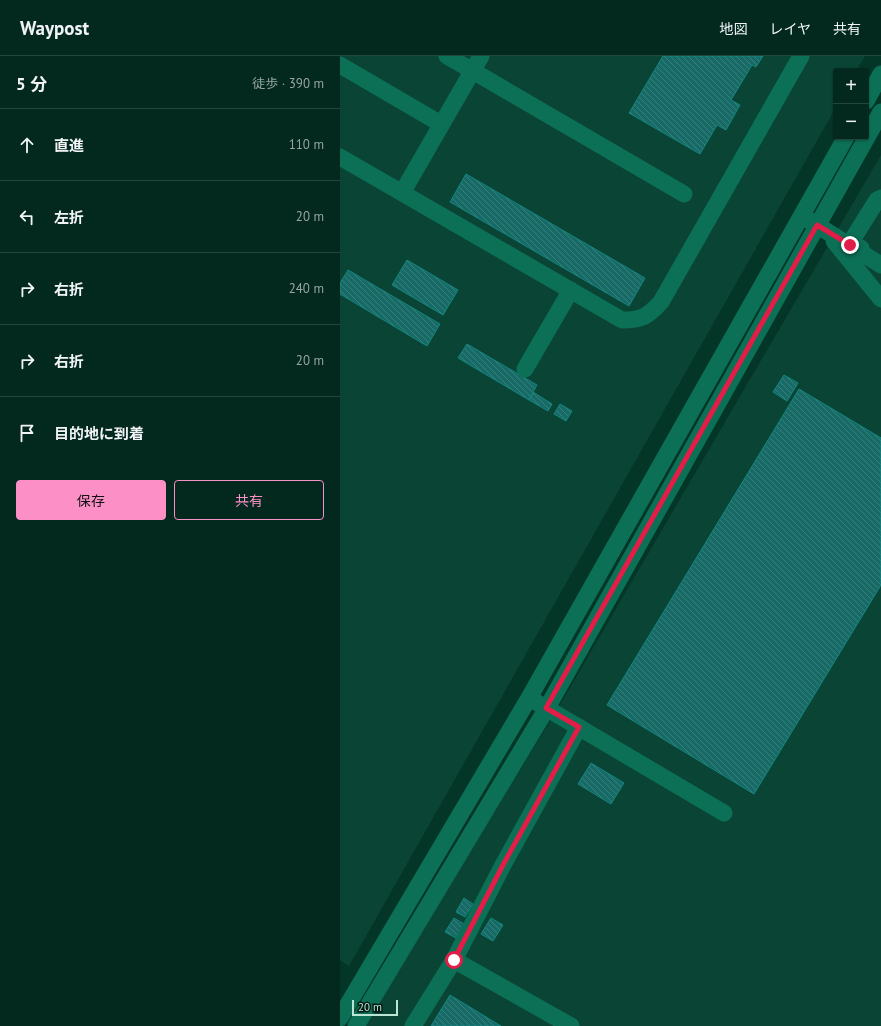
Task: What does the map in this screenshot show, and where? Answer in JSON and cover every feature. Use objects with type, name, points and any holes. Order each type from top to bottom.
[{"type":"street","points":[[447,56],[684,194]]},
{"type":"street","points":[[402,193],[481,56]]},
{"type":"street","points":[[340,157],[622,320],[637,320],[651,313],[661,302],[801,56]]},
{"type":"street","points":[[340,65],[442,124]]},
{"type":"street","points":[[869,96],[881,74]]},
{"type":"street","points":[[356,1026],[546,708],[822,228],[881,112]]},
{"type":"street","points":[[340,1018],[529,698],[844,140]]},
{"type":"street","points":[[850,245],[877,200],[881,198]]},
{"type":"street","points":[[802,216],[881,264]]},
{"type":"street","points":[[822,228],[881,299]]},
{"type":"street","points":[[850,245],[881,252]]},
{"type":"street","points":[[525,369],[571,290]]},
{"type":"street","points":[[529,698],[724,813]]},
{"type":"street","points":[[413,1026],[454,960],[503,865],[579,727]]},
{"type":"street","points":[[454,960],[571,1026]]},
{"type":"shaded area","points":[[340,56],[865,56],[858,68],[833,68],[833,112],[349,966],[340,960]]},
{"type":"shaded area","points":[[881,155],[881,1026],[362,1026],[554,715]]},
{"type":"building","points":[[663,56],[763,56],[756,67],[752,65],[731,100],[740,105],[726,130],[717,125],[700,154],[629,113]]},
{"type":"building","points":[[466,174],[645,278],[629,306],[450,202]]},
{"type":"building","points":[[407,260],[458,290],[443,315],[392,285]]},
{"type":"building","points":[[348,270],[440,324],[427,346],[340,294],[340,283]]},
{"type":"building","points":[[467,344],[537,385],[529,400],[458,358]]},
{"type":"building","points":[[784,375],[798,383],[787,401],[773,392]]},
{"type":"building","points":[[799,389],[881,438],[881,585],[754,794],[607,705]]},
{"type":"building","points":[[533,392],[552,404],[548,411],[529,400]]},
{"type":"building","points":[[560,404],[572,411],[566,421],[554,414]]},
{"type":"building","points":[[591,763],[624,783],[611,804],[578,784]]},
{"type":"building","points":[[464,898],[473,904],[465,917],[456,912]]},
{"type":"building","points":[[454,918],[464,924],[456,938],[445,932]]},
{"type":"building","points":[[491,918],[503,925],[493,941],[481,934]]},
{"type":"building","points":[[450,995],[501,1026],[431,1026]]},
{"type":"route","points":[[454,960],[503,865],[579,727],[546,708],[817,225],[850,245]]}]
